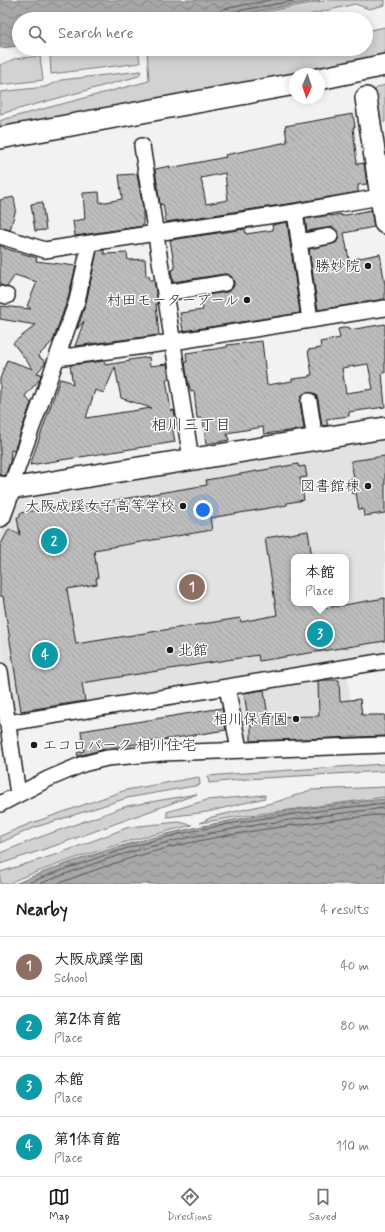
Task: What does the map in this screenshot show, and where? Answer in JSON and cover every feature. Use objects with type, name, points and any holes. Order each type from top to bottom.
[{"type":"street","points":[[325,78],[385,65]]},
{"type":"street","points":[[0,138],[289,85]]},
{"type":"street","points":[[366,98],[379,147],[385,223]]},
{"type":"street","points":[[142,146],[191,459]]},
{"type":"street","points":[[0,236],[45,250],[383,197]]},
{"type":"street","points":[[295,212],[310,320]]},
{"type":"street","points":[[299,242],[330,236]]},
{"type":"street","points":[[0,516],[6,485],[57,358],[77,301],[90,244]]},
{"type":"street","points":[[165,293],[225,282]]},
{"type":"street","points":[[57,358],[173,342],[385,308]]},
{"type":"street","points":[[309,401],[315,440]]},
{"type":"street","points":[[6,485],[22,487],[385,428]]},
{"type":"street","points":[[8,723],[385,661]]},
{"type":"street","points":[[0,671],[18,794]]},
{"type":"street","points":[[227,687],[239,749]]},
{"type":"street","points":[[0,804],[48,779],[83,764],[107,758],[162,753],[239,749],[385,745]]},
{"type":"shaded area","points":[[385,439],[385,656],[17,714],[10,711],[0,640],[0,534],[11,501]]},
{"type":"shaded area","name":"相川保育園","points":[[347,673],[355,742],[249,746],[244,741],[236,696],[242,690]]},
{"type":"green space","points":[[328,0],[385,0],[385,5],[369,9],[355,4],[321,12],[264,12]]},
{"type":"green space","points":[[385,27],[385,57],[325,70],[325,68],[289,68],[289,75],[0,129],[0,121],[5,119],[149,81],[147,56],[373,56],[373,30]]},
{"type":"green space","points":[[40,56],[43,80],[0,85],[0,65],[14,59]]},
{"type":"green space","points":[[50,56],[139,56],[140,63],[51,74]]},
{"type":"green space","points":[[141,71],[139,76],[0,114],[0,92],[45,87],[61,80]]},
{"type":"green space","points":[[385,85],[385,122],[378,123],[374,91],[378,87]]},
{"type":"green space","points":[[385,764],[385,771],[247,779],[209,783],[208,776],[245,773]]},
{"type":"green space","points":[[199,777],[200,785],[127,798],[33,828],[0,843],[0,836],[29,824],[126,790]]},
{"type":"green space","points":[[385,787],[385,797],[200,823],[212,817],[276,802],[311,790]]},
{"type":"green space","points":[[197,794],[0,864],[0,853],[127,806]]},
{"type":"green space","points":[[265,795],[265,798],[207,812],[167,817],[167,812],[207,800]]},
{"type":"green space","points":[[179,822],[192,825],[129,841],[76,858],[20,878],[8,884],[0,884],[0,872],[58,854],[129,827]]},
{"type":"water","points":[[0,0],[320,0],[254,12],[12,12],[12,47],[0,48]]},
{"type":"water","points":[[385,799],[385,884],[15,884],[43,872],[89,856],[162,835],[273,813]]},
{"type":"building","points":[[353,114],[357,164],[364,163],[367,184],[358,185],[358,192],[166,222],[163,204],[160,205],[155,169],[170,166],[170,168],[226,157],[225,155],[287,142],[285,126]],"holes":[[[225,173],[228,200],[206,204],[201,178]]]},
{"type":"building","points":[[137,174],[143,208],[143,226],[75,236],[73,221],[85,219],[83,193],[99,192],[100,203],[122,199],[119,175]]},
{"type":"building","points":[[14,197],[16,209],[10,230],[0,227],[0,200]]},
{"type":"building","points":[[42,202],[46,230],[35,231],[31,204]]},
{"type":"building","points":[[371,210],[374,227],[344,233],[349,260],[380,254],[385,285],[385,299],[318,310],[309,249],[336,243],[339,235],[333,227],[307,231],[305,219],[341,214],[341,216]]},
{"type":"building","points":[[287,222],[300,313],[183,331],[180,313],[203,310],[201,296],[227,292],[234,286],[234,282],[232,277],[228,274],[224,274],[173,282],[171,270],[175,269],[170,240],[245,229],[246,234],[273,230],[272,225]]},
{"type":"building","points":[[0,245],[4,248],[37,258],[36,261],[76,266],[68,298],[53,341],[38,356],[46,362],[37,373],[41,374],[40,379],[25,396],[31,403],[14,451],[11,450],[10,462],[5,476],[0,475],[0,379],[7,360],[33,369],[13,343],[36,325],[0,319],[0,306],[31,309],[27,306],[37,282],[15,275],[7,287],[0,285]]},
{"type":"building","points":[[104,250],[104,254],[127,253],[128,260],[145,259],[146,276],[149,276],[150,280],[154,280],[158,304],[156,304],[159,335],[75,346],[84,321],[77,329],[86,303],[97,251]]},
{"type":"building","points":[[385,324],[385,373],[382,373],[385,407],[349,412],[349,416],[326,419],[328,425],[322,426],[318,399],[313,393],[307,392],[303,394],[300,402],[304,429],[264,434],[263,427],[227,433],[229,440],[206,444],[203,418],[197,418],[194,391],[191,392],[187,377],[185,362],[187,362],[186,353],[227,347],[227,345],[262,341],[267,385],[292,381],[292,379],[309,377],[309,375],[312,375],[308,350],[321,348],[320,342],[340,338],[338,329],[349,327],[349,330]],"holes":[[[368,364],[373,389],[346,393],[342,368]]]},
{"type":"building","points":[[149,357],[150,366],[167,364],[169,379],[166,379],[171,411],[174,410],[177,425],[172,426],[175,442],[30,465],[60,379],[68,381],[73,385],[70,365],[104,361],[105,365],[130,361],[129,360]],"holes":[[[115,367],[121,398],[151,408],[86,418],[95,390],[104,393]]]},
{"type":"building","name":"図書館棟","points":[[385,456],[385,513],[364,516],[363,509],[359,510],[356,493],[352,494],[349,479],[354,478],[351,461]]},
{"type":"building","points":[[298,464],[299,467],[305,466],[307,477],[300,478],[304,500],[287,503],[287,505],[210,518],[212,530],[94,550],[98,578],[96,578],[97,584],[67,589],[76,644],[240,618],[241,622],[277,615],[265,538],[308,531],[312,554],[291,554],[291,606],[320,606],[320,609],[349,606],[349,604],[385,598],[385,641],[259,661],[258,655],[82,683],[85,701],[21,711],[3,596],[0,596],[0,546],[9,529],[20,535],[17,517],[20,517],[20,513],[80,503],[80,506],[207,485],[206,480]]},
{"type":"building","points":[[339,680],[340,701],[360,699],[362,715],[385,715],[385,736],[251,741],[251,712],[247,712],[244,693],[264,690],[268,717],[319,716],[318,681]]},
{"type":"building","points":[[222,708],[226,730],[105,749],[78,756],[77,753],[84,751],[81,731]]},
{"type":"place","name":"勝妙院","points":[[368,266]]},
{"type":"place","name":"村田モータープール","points":[[247,300]]},
{"type":"place","name":"図書館棟","points":[[368,486]]},
{"type":"place","name":"大阪成蹊女子高等学校","points":[[183,506]]},
{"type":"place","name":"第2体育館","points":[[54,541]]},
{"type":"place","name":"大阪成蹊学園","points":[[192,587]]},
{"type":"place","name":"本館","points":[[320,634]]},
{"type":"place","name":"北館","points":[[170,650]]},
{"type":"place","name":"第1体育館","points":[[45,655]]},
{"type":"place","name":"相川保育園","points":[[296,719]]},
{"type":"place","name":"エコロパーク 相川住宅","points":[[34,745]]},
{"type":"district","name":"相川三丁目","points":[[191,424]]}]
